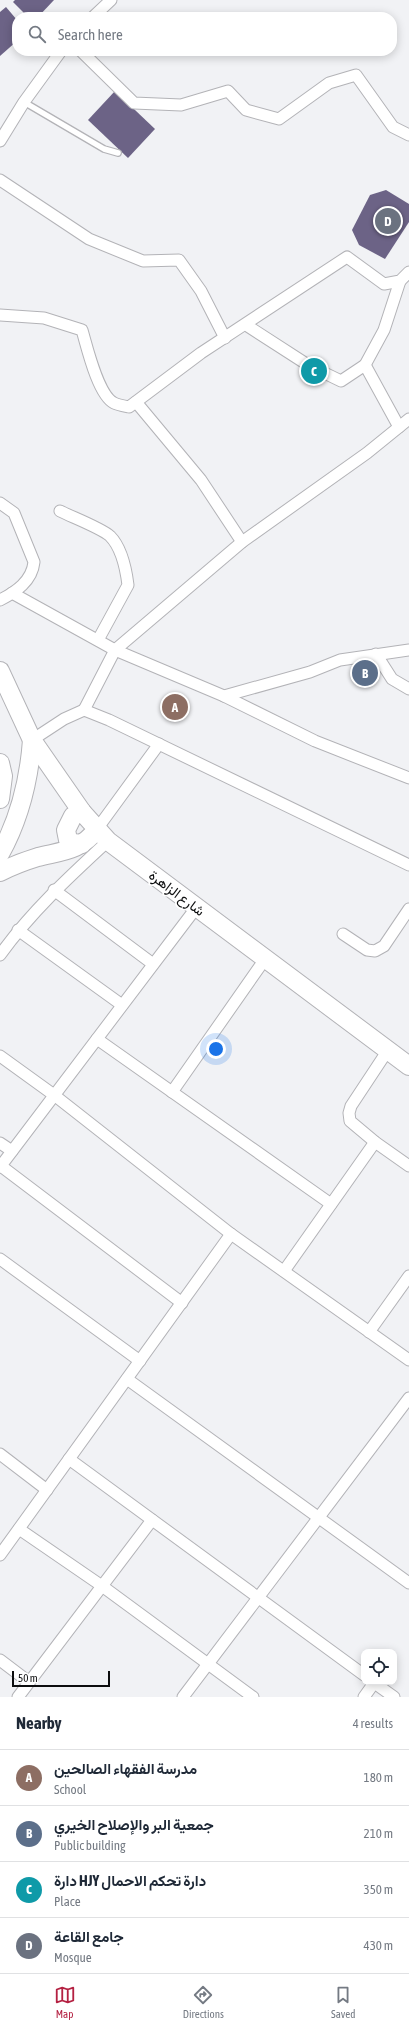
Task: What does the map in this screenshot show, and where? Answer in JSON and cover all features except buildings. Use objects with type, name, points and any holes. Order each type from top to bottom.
[{"type":"main road","name":"شارع الزاهرة","points":[[0,671],[32,740],[82,812],[102,835],[196,908],[409,1066]]},
{"type":"main road","points":[[0,854],[24,796],[32,740]]},
{"type":"main road","points":[[0,799],[1,769]]},
{"type":"main road","points":[[82,812],[73,816],[66,830],[68,840],[73,843],[82,844]]},
{"type":"main road","points":[[0,872],[19,863],[72,849],[102,835]]},
{"type":"street","points":[[99,12],[111,0]]},
{"type":"street","points":[[0,140],[24,102],[57,56]]},
{"type":"street","points":[[86,56],[134,103],[181,105],[228,91],[246,110],[279,119],[329,83],[356,75],[394,126],[409,135]]},
{"type":"street","points":[[0,180],[89,239],[143,261],[179,260],[201,291],[225,338]]},
{"type":"street","points":[[0,315],[44,318],[82,330],[93,368],[103,391],[113,403],[129,407],[202,353],[347,257],[384,284],[400,281]]},
{"type":"street","points":[[246,325],[308,365],[340,381],[365,365],[384,330],[400,281],[409,272]]},
{"type":"street","points":[[365,365],[399,427]]},
{"type":"street","points":[[136,402],[200,480],[242,542]]},
{"type":"street","points":[[32,740],[64,719],[84,710],[115,650],[242,542],[367,453],[409,419]]},
{"type":"street","points":[[0,503],[14,513],[34,562],[33,570],[28,580],[12,593],[0,600]]},
{"type":"street","points":[[60,511],[108,535],[117,544],[127,574],[128,585],[98,640]]},
{"type":"street","points":[[12,593],[115,650],[224,696],[315,741],[409,778]]},
{"type":"street","points":[[224,696],[310,672],[340,660],[409,650]]},
{"type":"street","points":[[376,654],[392,679],[409,689]]},
{"type":"street","points":[[84,710],[110,720],[409,865]]},
{"type":"street","points":[[0,955],[18,930],[102,835],[159,744]]},
{"type":"street","points":[[54,890],[153,964]]},
{"type":"street","points":[[182,1303],[0,1167],[196,908]]},
{"type":"street","points":[[343,934],[367,950],[375,951],[384,946],[405,924],[409,909]]},
{"type":"street","points":[[18,930],[122,1005]]},
{"type":"street","points":[[172,1092],[265,959]]},
{"type":"street","points":[[97,1039],[331,1204]]},
{"type":"street","points":[[388,1050],[350,1106],[350,1121],[375,1142],[409,1166]]},
{"type":"street","points":[[0,1056],[54,1095],[232,1234],[409,1360]]},
{"type":"street","points":[[0,1142],[12,1151]]},
{"type":"street","points":[[284,1271],[375,1142]]},
{"type":"street","points":[[0,1555],[232,1234]]},
{"type":"street","points":[[0,1260],[140,1361]]},
{"type":"street","points":[[369,1332],[409,1276]]},
{"type":"street","points":[[127,1379],[409,1583]]},
{"type":"street","points":[[183,1697],[409,1398]]},
{"type":"street","points":[[0,1454],[47,1490]]},
{"type":"street","points":[[70,1459],[361,1673]]},
{"type":"street","points":[[18,1697],[152,1520]]},
{"type":"street","points":[[19,1529],[102,1586],[253,1697]]},
{"type":"street","points":[[0,1660],[29,1682]]},
{"type":"street","points":[[364,1697],[372,1685]]},
{"type":"street","points":[[378,1685],[394,1697]]},
{"type":"lane","points":[[24,102],[104,149],[118,153]]},
{"type":"place","name":"جامع القاعة","points":[[388,221]]},
{"type":"place","name":"دارة HJY دارة تحكم الاحمال","points":[[314,371]]},
{"type":"place","name":"جمعية البر والإصلاح الخيري","points":[[365,673]]},
{"type":"place","name":"مدرسة الفقهاء الصالحين","points":[[175,707]]}]
